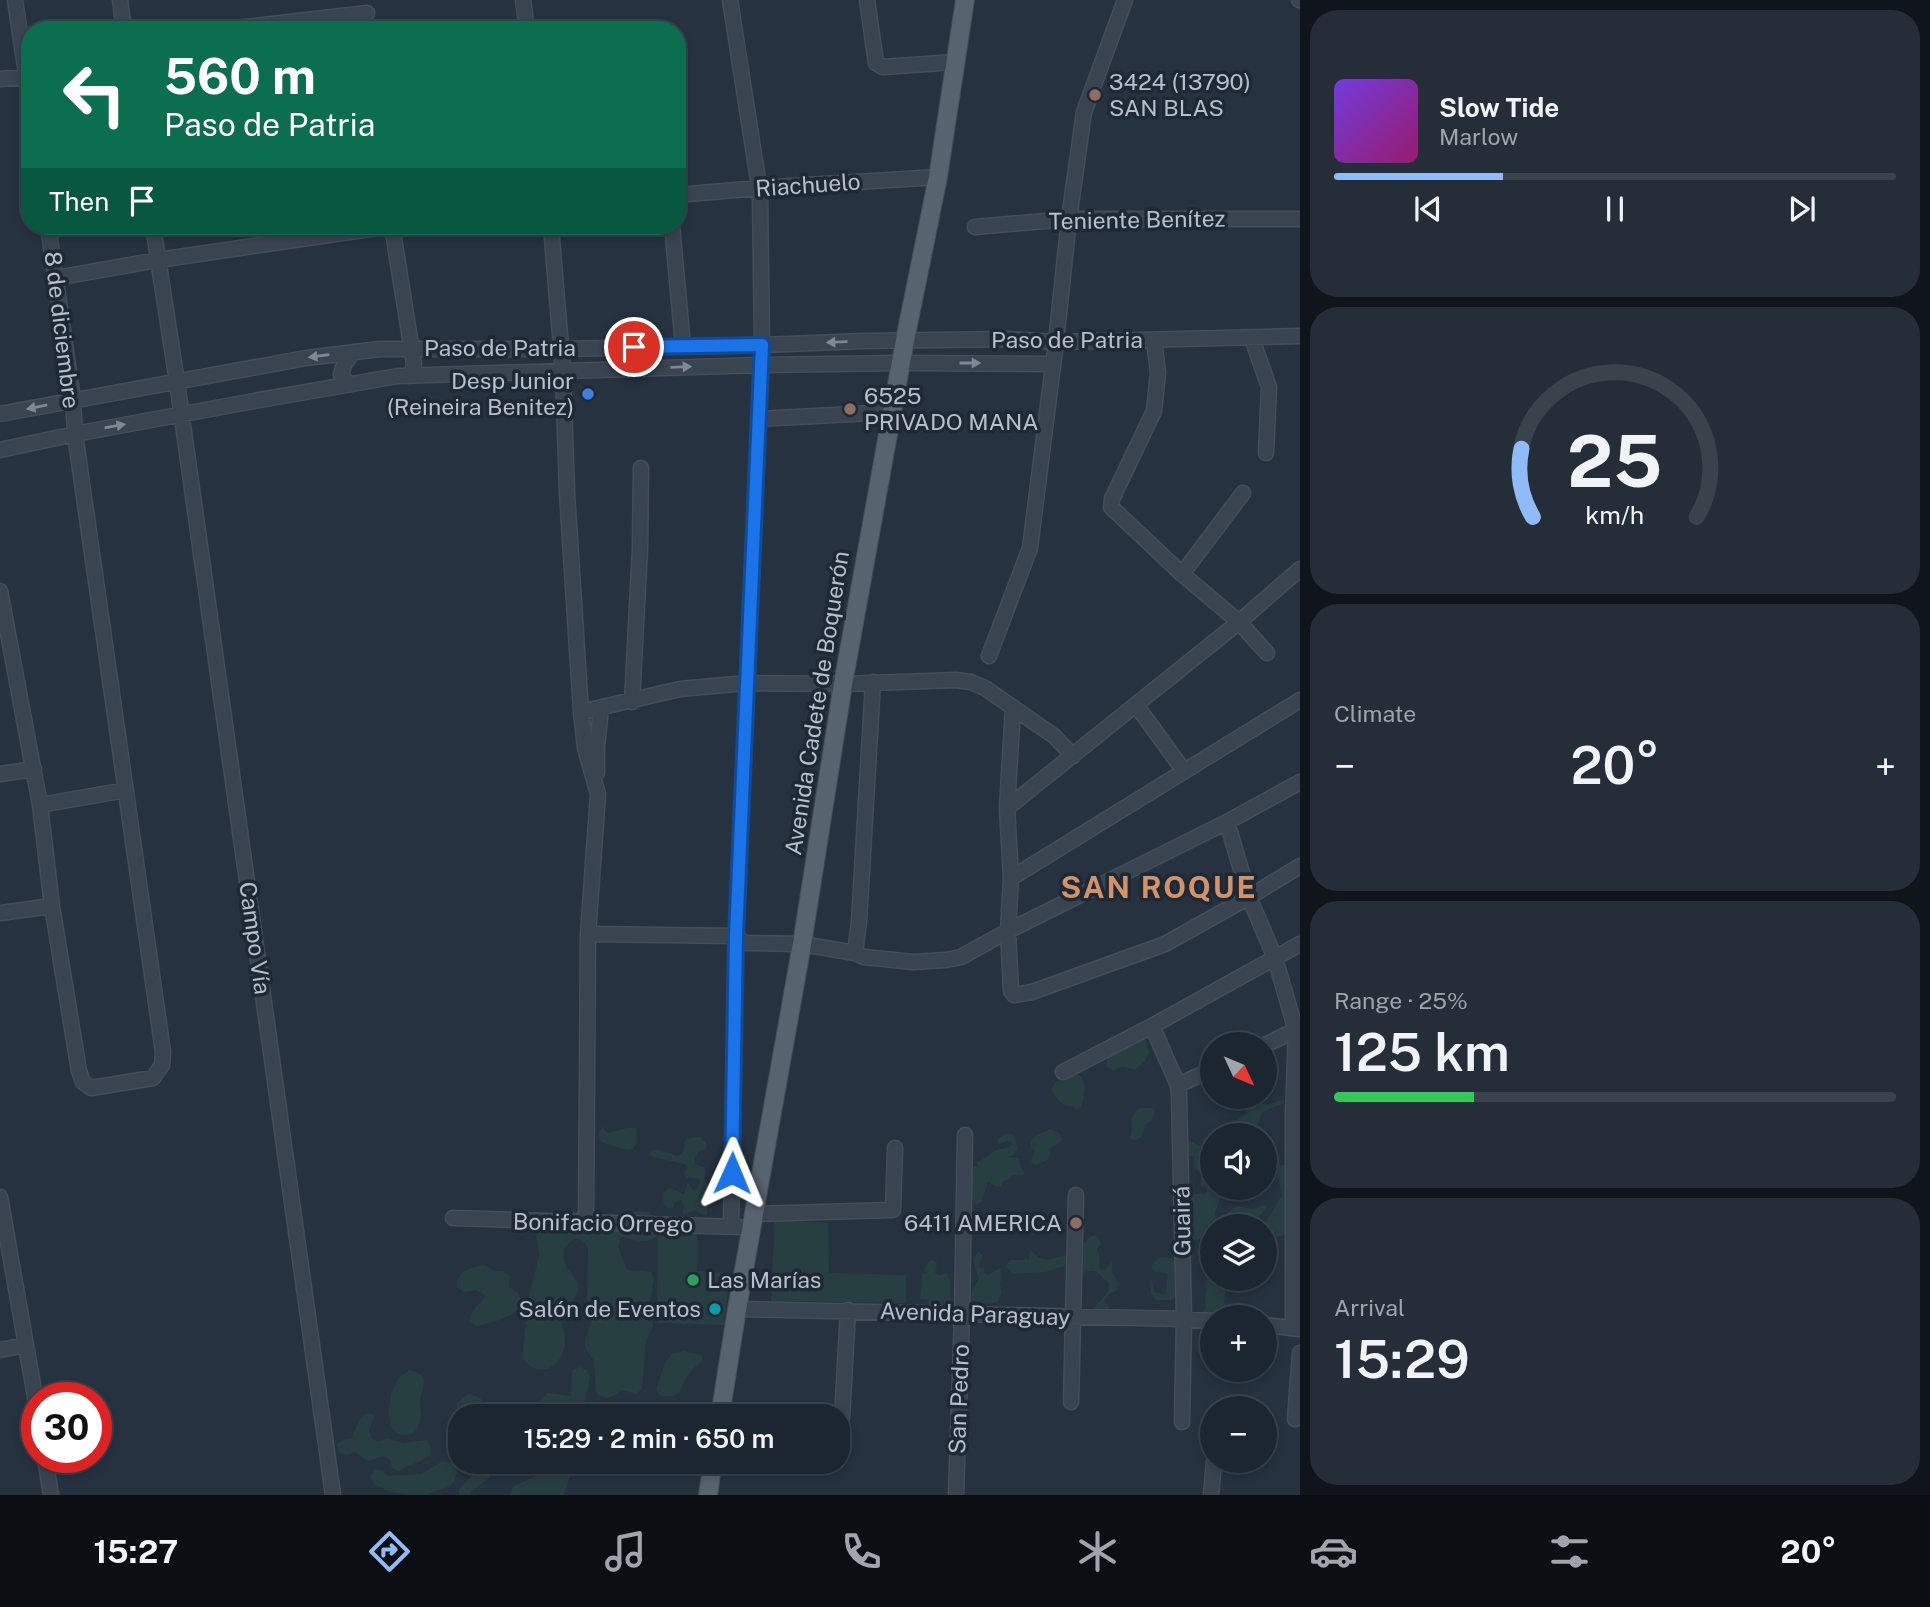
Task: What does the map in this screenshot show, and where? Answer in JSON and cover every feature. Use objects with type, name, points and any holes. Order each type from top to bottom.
[{"type":"main road","name":"Avenida Cadete de Boquerón","points":[[722,1404],[802,944],[843,684],[905,340],[938,177],[965,0]]},
{"type":"main road","points":[[708,1495],[711,1474]]},
{"type":"street","points":[[15,0],[21,42]]},
{"type":"street","points":[[120,0],[123,21]]},
{"type":"street","points":[[523,0],[526,21]]},
{"type":"street","points":[[730,0],[759,188],[762,345],[736,936],[731,1226]]},
{"type":"street","points":[[867,0],[876,63],[883,67],[955,62]]},
{"type":"street","points":[[989,656],[1030,548],[1084,112],[1125,0]]},
{"type":"street","points":[[297,21],[367,13]]},
{"type":"street","points":[[0,79],[21,77]]},
{"type":"street","name":"Riachuelo","points":[[686,194],[938,177]]},
{"type":"street","name":"Teniente Benítez","points":[[975,227],[1069,219],[1300,219]]},
{"type":"street","name":"8 de diciembre","points":[[49,235],[163,1052],[162,1065],[153,1078],[91,1088],[83,1082],[52,906]]},
{"type":"street","name":"Campo Vía","points":[[154,235],[333,1495]]},
{"type":"street","points":[[56,278],[329,235]]},
{"type":"street","points":[[392,235],[414,364],[408,376]]},
{"type":"street","points":[[552,235],[563,372],[567,494],[581,712],[585,748],[597,791]]},
{"type":"street","points":[[673,235],[683,346]]},
{"type":"street","name":"Paso de Patria","points":[[0,414],[306,358],[411,348],[561,349],[905,340],[1056,342],[1300,336]]},
{"type":"street","points":[[1252,339],[1269,387],[1266,453]]},
{"type":"street","points":[[1154,340],[1158,373],[1154,411],[1110,502],[1115,511],[1181,574],[1239,622],[1267,653]]},
{"type":"street","points":[[348,384],[341,374],[342,368],[354,352]]},
{"type":"street","name":"Paso de Patria","points":[[0,450],[181,414],[408,376],[761,365],[1052,364]]},
{"type":"street","points":[[759,419],[892,412]]},
{"type":"street","points":[[632,702],[641,468]]},
{"type":"street","points":[[1181,574],[1243,493]]},
{"type":"street","points":[[1007,808],[1239,622],[1300,569]]},
{"type":"street","points":[[0,591],[40,805],[52,906],[0,914]]},
{"type":"street","points":[[581,712],[680,689],[747,684],[843,684],[944,679],[971,682],[985,688],[1054,736],[1073,756]]},
{"type":"street","points":[[855,953],[873,682]]},
{"type":"street","points":[[1011,878],[1300,700]]},
{"type":"street","points":[[1136,705],[1184,771]]},
{"type":"street","points":[[1013,707],[1007,808],[1011,878],[1008,931],[1011,990],[1014,995],[1032,992],[1165,944],[1300,866]]},
{"type":"street","points":[[586,1222],[588,934],[601,708]]},
{"type":"street","points":[[0,774],[34,769]]},
{"type":"street","points":[[588,934],[736,936],[745,943],[802,944],[864,957],[913,962],[961,957],[1300,782]]},
{"type":"street","points":[[40,805],[127,790]]},
{"type":"street","points":[[1227,822],[1249,897],[1275,958],[1298,1029],[1297,1328],[1277,1326]]},
{"type":"street","points":[[1063,1072],[1300,944]]},
{"type":"street","name":"Guairá","points":[[1152,1026],[1178,1085],[1184,1319],[1182,1422]]},
{"type":"street","points":[[1278,1039],[1298,1029]]},
{"type":"street","points":[[1178,1085],[1200,1075]]},
{"type":"street","name":"San Pedro","points":[[956,1495],[965,1135]]},
{"type":"street","name":"Bonifacio Orrego","points":[[453,1219],[731,1226],[893,1210],[895,1148]]},
{"type":"street","points":[[1071,1402],[1076,1195]]},
{"type":"street","points":[[0,1197],[32,1382]]},
{"type":"street","name":"Avenida Paraguay","points":[[737,1309],[1200,1320]]},
{"type":"street","points":[[843,1404],[848,1310]]},
{"type":"street","points":[[0,1350],[26,1345]]},
{"type":"street","points":[[1295,1419],[1300,1353]]},
{"type":"street","points":[[48,1473],[51,1495]]},
{"type":"street","points":[[1211,1495],[1213,1473]]},
{"type":"green space","points":[[1142,1039],[1146,1041],[1149,1053],[1135,1070],[1121,1067],[1114,1071],[1107,1067],[1107,1058],[1115,1049]]},
{"type":"green space","points":[[1073,1074],[1081,1076],[1084,1084],[1082,1106],[1078,1110],[1063,1104],[1051,1089],[1056,1082]]},
{"type":"green space","points":[[1140,1108],[1153,1108],[1155,1111],[1151,1121],[1144,1126],[1142,1136],[1133,1140],[1130,1137],[1132,1119]]},
{"type":"green space","points":[[1246,1110],[1268,1110],[1263,1112],[1258,1123],[1235,1123]]},
{"type":"green space","points":[[602,1126],[607,1133],[636,1128],[635,1146],[630,1150],[603,1142],[599,1137]]},
{"type":"green space","points":[[1050,1129],[1059,1133],[1063,1140],[1051,1148],[1047,1160],[1036,1165],[1031,1162],[1035,1150],[1030,1147],[1030,1143]]},
{"type":"green space","points":[[1006,1133],[1014,1135],[1017,1149],[1013,1155],[1006,1157],[1019,1158],[1025,1173],[1023,1176],[1013,1175],[997,1187],[988,1182],[981,1202],[976,1205],[971,1194],[967,1194],[970,1166],[978,1166],[977,1163],[996,1150],[1010,1147],[1010,1140],[999,1144],[997,1140]]},
{"type":"green space","points":[[699,1137],[707,1145],[706,1149],[698,1152],[695,1164],[705,1170],[704,1179],[708,1186],[715,1183],[715,1175],[722,1173],[730,1176],[728,1190],[712,1190],[708,1198],[707,1214],[703,1215],[695,1210],[684,1215],[681,1200],[668,1208],[663,1202],[664,1193],[670,1188],[684,1194],[688,1183],[693,1190],[697,1189],[699,1179],[686,1177],[684,1173],[688,1167],[685,1164],[650,1154],[655,1149],[678,1156],[684,1150],[684,1142],[687,1139]]},
{"type":"green space","points":[[1188,1140],[1200,1146],[1200,1171],[1194,1168],[1194,1156],[1182,1156],[1184,1141]]},
{"type":"green space","points":[[1285,1165],[1288,1168],[1289,1232],[1277,1236],[1277,1214],[1271,1214],[1282,1195],[1278,1167]]},
{"type":"green space","points":[[1192,1194],[1200,1194],[1200,1200],[1220,1200],[1215,1214],[1200,1214],[1200,1239],[1191,1242],[1183,1213],[1192,1206]]},
{"type":"green space","points":[[1264,1205],[1267,1208],[1262,1214],[1226,1214],[1237,1206],[1253,1209]]},
{"type":"green space","points":[[573,1210],[597,1219],[612,1214],[629,1216],[635,1211],[649,1212],[661,1223],[697,1228],[697,1271],[730,1273],[724,1325],[657,1323],[658,1236],[646,1241],[623,1237],[620,1239],[618,1247],[627,1270],[651,1272],[654,1279],[650,1302],[653,1326],[646,1340],[642,1388],[637,1394],[622,1390],[606,1398],[596,1393],[594,1361],[585,1347],[591,1323],[587,1299],[588,1248],[583,1241],[575,1238],[564,1248],[564,1262],[577,1280],[578,1288],[562,1318],[565,1342],[562,1354],[553,1366],[541,1370],[522,1358],[529,1297],[539,1256],[536,1232],[530,1226],[533,1218]]},
{"type":"green space","points":[[775,1220],[828,1223],[829,1273],[906,1275],[906,1303],[771,1301]]},
{"type":"green space","points":[[1095,1235],[1101,1242],[1097,1250],[1100,1269],[1104,1270],[1112,1262],[1112,1273],[1119,1283],[1116,1291],[1109,1294],[1104,1301],[1109,1306],[1109,1311],[1092,1310],[1108,1292],[1109,1284],[1096,1272],[1080,1274],[1076,1251]]},
{"type":"green space","points":[[1031,1250],[1043,1259],[1067,1255],[1068,1259],[1064,1266],[1045,1272],[1013,1274],[1005,1266],[1010,1260],[1029,1260]]},
{"type":"green space","points":[[978,1252],[983,1255],[979,1267],[984,1268],[984,1273],[988,1275],[1001,1269],[1002,1291],[999,1301],[995,1303],[985,1304],[971,1300],[972,1291],[979,1278],[974,1261]]},
{"type":"green space","points":[[1162,1257],[1171,1258],[1181,1267],[1178,1294],[1172,1300],[1156,1300],[1151,1293],[1151,1278],[1155,1292],[1165,1295],[1167,1273],[1152,1269],[1156,1260]]},
{"type":"green space","points":[[932,1260],[937,1263],[935,1273],[948,1273],[950,1281],[952,1302],[940,1311],[930,1307],[927,1299],[920,1299],[922,1274],[928,1273],[924,1271]]},
{"type":"green space","points":[[484,1265],[510,1276],[509,1287],[519,1294],[520,1304],[517,1310],[507,1317],[477,1326],[469,1322],[475,1308],[485,1298],[484,1294],[476,1290],[464,1292],[457,1287],[462,1273]]},
{"type":"green space","points":[[1206,1291],[1225,1291],[1225,1305],[1205,1305]]},
{"type":"green space","points":[[685,1351],[701,1355],[703,1359],[692,1370],[680,1392],[673,1396],[661,1396],[656,1390],[665,1363],[673,1353]]},
{"type":"green space","points":[[579,1367],[587,1370],[590,1378],[584,1404],[538,1404],[547,1393],[571,1396],[572,1371]]},
{"type":"green space","points":[[409,1370],[423,1378],[424,1385],[420,1422],[414,1433],[404,1435],[396,1432],[392,1426],[389,1408],[397,1381]]},
{"type":"green space","points":[[469,1393],[483,1400],[484,1404],[457,1404]]},
{"type":"green space","points":[[367,1413],[375,1415],[369,1431],[372,1439],[379,1441],[387,1438],[403,1443],[427,1440],[431,1447],[430,1455],[399,1471],[392,1468],[390,1460],[384,1456],[368,1461],[355,1452],[347,1455],[339,1453],[337,1444],[351,1439],[361,1417]]},
{"type":"green space","points":[[443,1461],[448,1462],[448,1474],[456,1474],[450,1486],[427,1495],[388,1491],[374,1484],[370,1477],[374,1469],[383,1470],[388,1476],[421,1474]]},
{"type":"green space","points":[[474,1474],[491,1474],[471,1495],[459,1495],[459,1489]]},
{"type":"green space","points":[[542,1474],[572,1474],[564,1495],[510,1495],[513,1486]]},
{"type":"place","name":"3424 (13790) SAN BLAS","points":[[1095,95]]},
{"type":"place","name":"Desp Junior (Reineira Benitez)","points":[[588,394]]},
{"type":"place","name":"6525 PRIVADO MANA","points":[[850,409]]},
{"type":"place","name":"6411 AMERICA","points":[[1076,1223]]},
{"type":"place","name":"Las Marías","points":[[693,1280]]},
{"type":"place","name":"Salón de Eventos","points":[[715,1309]]},
{"type":"district","name":"SAN ROQUE","points":[[1159,888]]},
{"type":"route","points":[[634,347],[762,345],[736,936],[732,1173]]}]
